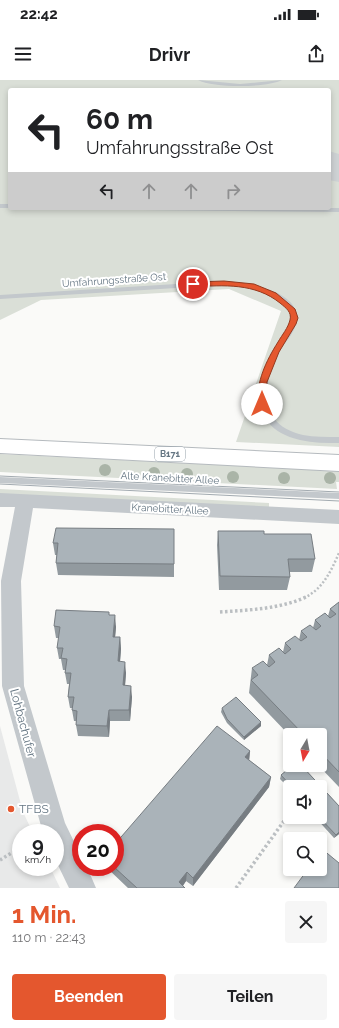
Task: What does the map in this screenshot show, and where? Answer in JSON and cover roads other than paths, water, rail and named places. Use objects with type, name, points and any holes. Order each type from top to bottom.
[{"type":"main road","name":"B171","points":[[0,446],[339,463]]},
{"type":"street","name":"Kranebitter Allee","points":[[0,500],[339,517]]},
{"type":"street","name":"Lohbachufer","points":[[25,501],[11,581],[6,688],[53,827],[83,888]]},
{"type":"lane","points":[[200,80],[221,84],[242,85],[260,84],[280,80]]},
{"type":"lane","name":"Umfahrungsstraße Ost","points":[[0,297],[224,283],[243,284],[259,288],[288,304],[293,312],[294,318],[289,330],[275,352],[263,382],[262,400],[266,414],[275,424],[290,434],[309,439],[339,440]]},
{"type":"lane","name":"Alte Kranebitter Allee","points":[[0,480],[339,496]]},
{"type":"tram line","points":[[0,476],[339,492]]},
{"type":"tram line","points":[[0,484],[339,501]]},
{"type":"place","name":"TFBS","points":[[11,809]]}]
